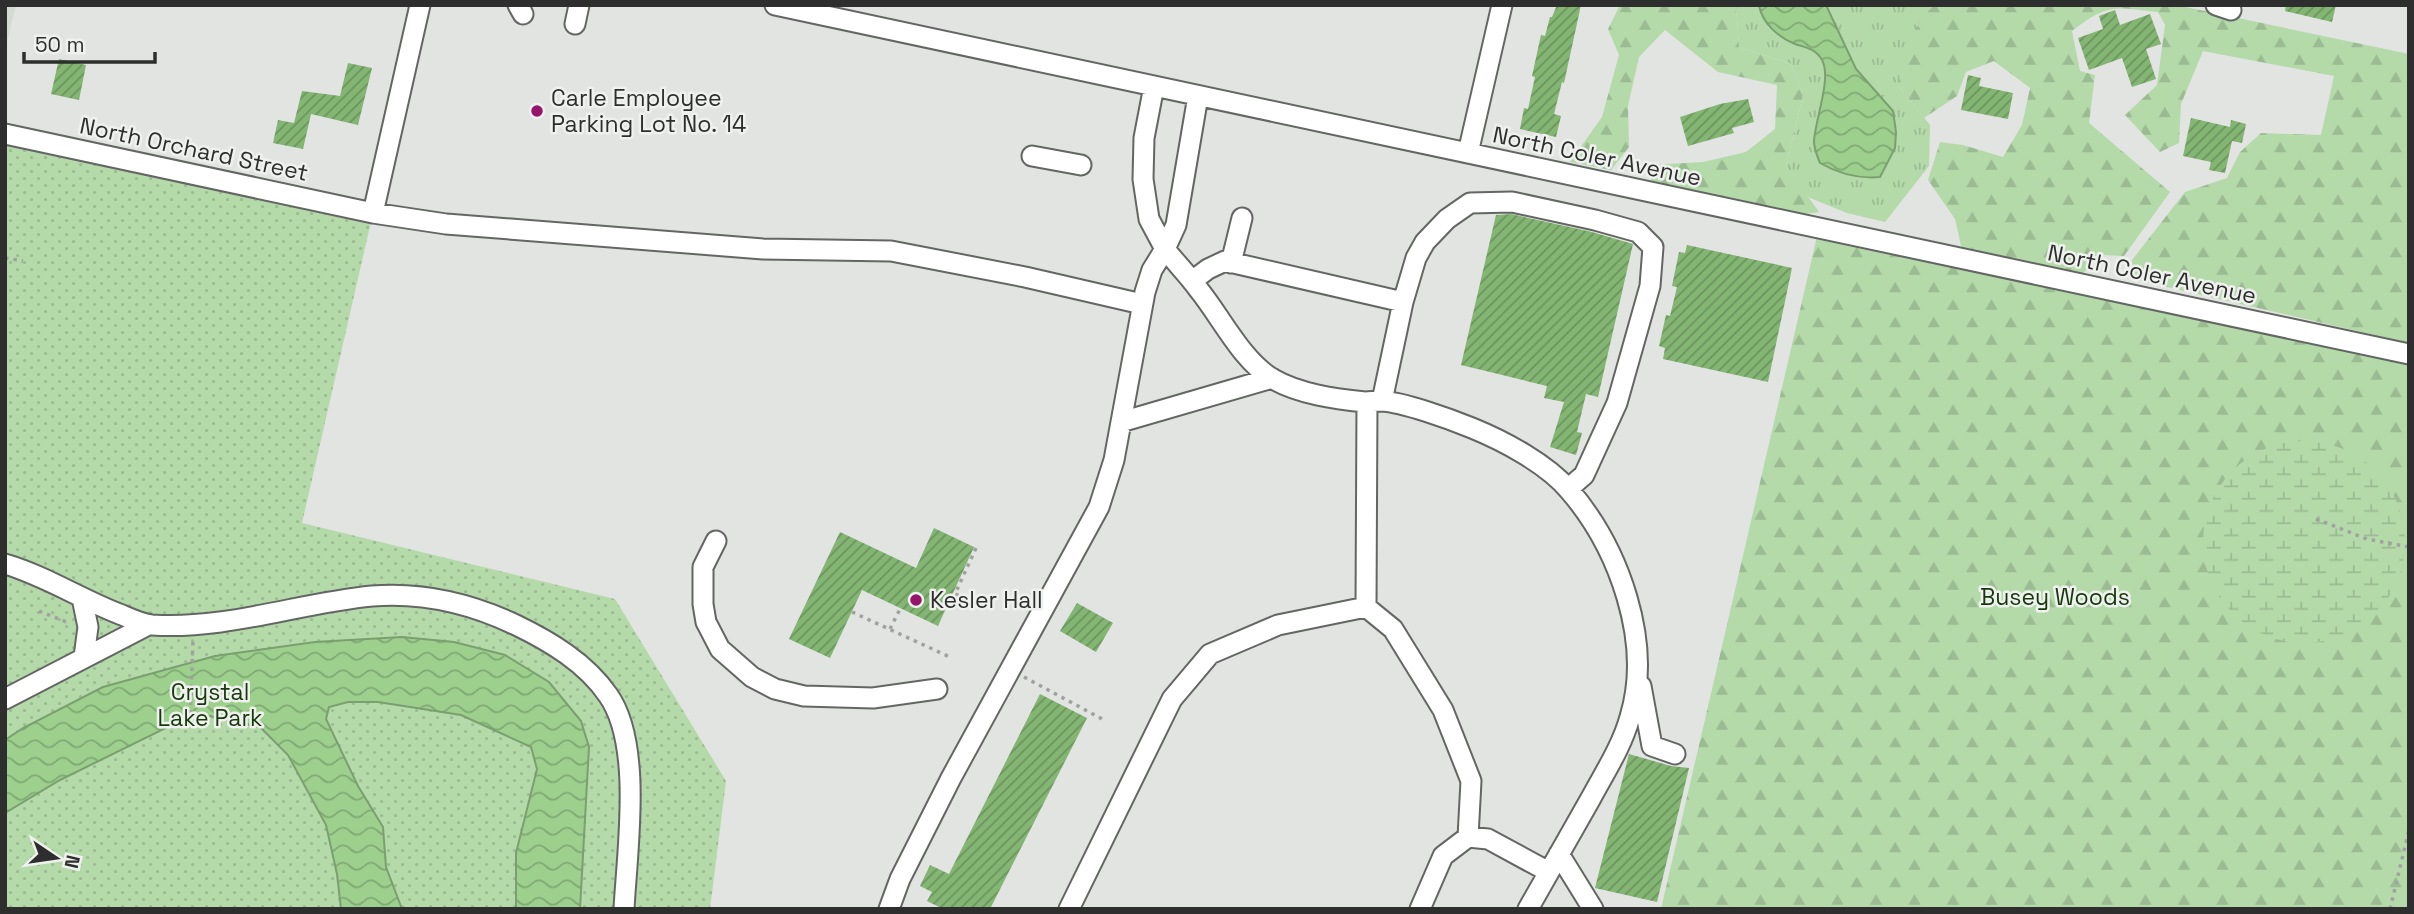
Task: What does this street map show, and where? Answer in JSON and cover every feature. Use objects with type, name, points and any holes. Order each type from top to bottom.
[{"type":"street","points":[[373,213],[420,5]]},
{"type":"street","name":"North Coler Avenue","points":[[775,5],[2409,354]]},
{"type":"street","points":[[1468,153],[1502,5]]},
{"type":"street","points":[[1154,86],[1144,138],[1143,179],[1149,219],[1165,249],[1245,354],[1272,378],[1290,387],[1319,395],[1429,413],[1502,441],[1527,455],[1568,489],[1597,528],[1617,566],[1633,629],[1636,661],[1652,746]]},
{"type":"street","points":[[888,909],[905,867],[1099,507],[1115,460],[1142,304],[1152,270],[1176,225],[1198,96]]},
{"type":"street","name":"North Orchard Street","points":[[5,134],[373,213],[474,227],[745,248],[891,251],[1025,277],[1142,304]]},
{"type":"street","points":[[1032,156],[1081,166]]},
{"type":"street","points":[[1366,607],[1374,402],[1416,258],[1425,242],[1447,219],[1470,203],[1512,202],[1595,219],[1638,232],[1653,247],[1650,286],[1617,403],[1584,475],[1568,489]]},
{"type":"street","points":[[1231,263],[1242,218]]},
{"type":"street","points":[[1192,281],[1225,261],[1403,302]]},
{"type":"street","points":[[1121,422],[1272,378]]},
{"type":"street","points":[[716,541],[703,567],[706,622],[720,649],[752,677],[775,689],[804,696],[873,698],[937,689]]},
{"type":"street","points":[[5,564],[24,569],[82,598],[148,625],[207,623],[338,600],[404,595],[460,604],[539,636],[571,657],[595,678],[617,710],[625,737],[630,770],[624,909]]},
{"type":"street","points":[[82,598],[87,631],[84,657]]},
{"type":"street","points":[[1366,607],[1393,629],[1443,710],[1471,781],[1468,837]]},
{"type":"street","points":[[1069,909],[1172,699],[1210,654],[1278,625],[1366,607]]},
{"type":"street","points":[[5,699],[148,625]]},
{"type":"street","points":[[1528,909],[1615,754],[1630,718],[1636,692],[1636,661]]},
{"type":"street","points":[[1615,754],[1652,746],[1675,754]]},
{"type":"street","points":[[1420,909],[1443,856],[1468,837],[1488,839],[1549,872]]},
{"type":"street","points":[[1559,854],[1593,909]]},
{"type":"path","points":[[5,258],[23,261]]},
{"type":"path","points":[[2316,519],[2367,539],[2409,547]]},
{"type":"path","points":[[976,548],[955,594],[978,605]]},
{"type":"path","points":[[890,629],[900,609]]},
{"type":"path","points":[[39,611],[87,631]]},
{"type":"path","points":[[852,612],[952,658]]},
{"type":"path","points":[[191,722],[192,647]]},
{"type":"path","points":[[1010,670],[1104,720]]},
{"type":"path","points":[[2390,909],[2409,830]]},
{"type":"shaded area","points":[[5,5],[16,5],[5,50]]},
{"type":"green space","points":[[1620,5],[1736,5],[1739,47],[1791,64],[1803,95],[1786,166],[1819,212],[1799,215],[1651,183],[1651,165],[1703,162],[1746,152],[1775,129],[1777,85],[1718,72],[1665,30],[1639,57],[1628,106],[1629,147],[1611,170],[1570,162],[1602,117],[1619,55],[1608,29]]},
{"type":"green space","points":[[1736,5],[1935,5],[1928,11],[1898,86],[1930,125],[1929,166],[1885,222],[1847,213],[1805,196],[1786,166],[1803,95],[1791,64],[1739,47]]},
{"type":"green space","points":[[1935,5],[2176,5],[2409,54],[2409,343],[2133,279],[2132,260],[2185,192],[2227,178],[2240,152],[2261,133],[2321,135],[2334,76],[2203,51],[2181,104],[2179,143],[2160,152],[2125,115],[2157,85],[2165,25],[2158,12],[2112,9],[2103,11],[2072,31],[2080,71],[2095,75],[2089,123],[2170,192],[2124,256],[2102,255],[2078,278],[1962,250],[1955,219],[1928,180],[1940,142],[1963,145],[2003,157],[2022,125],[2030,88],[1994,61],[1966,72],[1957,96],[1924,118],[1898,86],[1904,45]]},
{"type":"green space","name":"Crystal Lake Park","points":[[5,142],[373,213],[302,523],[615,599],[726,781],[710,909],[5,909]]},
{"type":"green space","name":"Busey Woods","points":[[1819,228],[2409,354],[2409,909],[1661,909]]},
{"type":"green space","points":[[2304,441],[2324,443],[2342,449],[2360,458],[2375,471],[2388,486],[2397,504],[2403,522],[2403,562],[2397,580],[2388,598],[2375,613],[2360,626],[2342,635],[2324,641],[2304,643],[2284,641],[2266,635],[2248,626],[2233,613],[2220,598],[2211,580],[2205,562],[2203,542],[2205,522],[2211,504],[2220,486],[2233,471],[2248,458],[2266,449],[2284,443]]},
{"type":"water","points":[[1759,5],[1826,5],[1856,69],[1893,111],[1895,148],[1880,177],[1849,175],[1820,163],[1814,141],[1824,88],[1825,68],[1822,60],[1813,51],[1777,33],[1767,23]]},
{"type":"water","points":[[402,637],[454,642],[505,655],[549,682],[581,721],[589,747],[580,909],[516,909],[516,853],[537,769],[531,747],[461,715],[378,702],[348,702],[329,707],[326,719],[358,786],[383,827],[386,867],[402,909],[341,909],[337,874],[326,825],[288,755],[260,727],[196,713],[60,780],[5,813],[5,740],[103,687],[215,656],[315,642]]},
{"type":"building","points":[[1557,5],[1581,5],[1564,83],[1562,82],[1554,114],[1561,116],[1556,137],[1520,129],[1524,108],[1528,109],[1541,35],[1545,36],[1550,17]]},
{"type":"building","points":[[2286,5],[2336,5],[2332,22],[2285,11]]},
{"type":"building","points":[[2115,10],[2120,25],[2150,14],[2161,44],[2146,49],[2156,79],[2132,87],[2122,58],[2089,70],[2078,38],[2103,29],[2099,16]]},
{"type":"building","points":[[59,59],[86,65],[79,100],[51,94]]},
{"type":"building","points":[[348,63],[372,68],[358,125],[311,114],[303,149],[273,143],[278,120],[294,123],[302,91],[340,96]]},
{"type":"building","points":[[1968,75],[1981,78],[1979,86],[2013,93],[2008,119],[1961,110]]},
{"type":"building","points":[[1748,99],[1754,122],[1732,128],[1734,133],[1688,146],[1680,117],[1720,104]]},
{"type":"building","points":[[2191,118],[2230,127],[2231,120],[2246,124],[2242,143],[2232,141],[2225,173],[2209,170],[2211,162],[2183,156]]},
{"type":"building","points":[[1511,214],[1633,244],[1598,397],[1586,394],[1577,432],[1582,433],[1576,455],[1550,447],[1564,402],[1544,398],[1547,386],[1461,365],[1496,215]]},
{"type":"building","points":[[1687,245],[1792,268],[1768,382],[1663,359],[1665,348],[1659,346],[1666,315],[1670,316],[1677,287],[1672,286],[1679,252],[1685,253]]},
{"type":"building","name":"Kesler Hall","points":[[934,528],[974,547],[938,626],[862,590],[830,658],[789,639],[840,532],[916,568]]},
{"type":"building","points":[[1077,603],[1113,623],[1096,652],[1060,631]]},
{"type":"building","points":[[1040,694],[1087,718],[990,909],[943,909],[927,901],[932,892],[920,886],[930,865],[949,874]]},
{"type":"building","points":[[1629,754],[1671,766],[1689,768],[1657,902],[1595,888]]},
{"type":"place","name":"Carle Employee Parking Lot No. 14","points":[[537,111]]},
{"type":"place","name":"Kesler Hall","points":[[916,600]]}]
